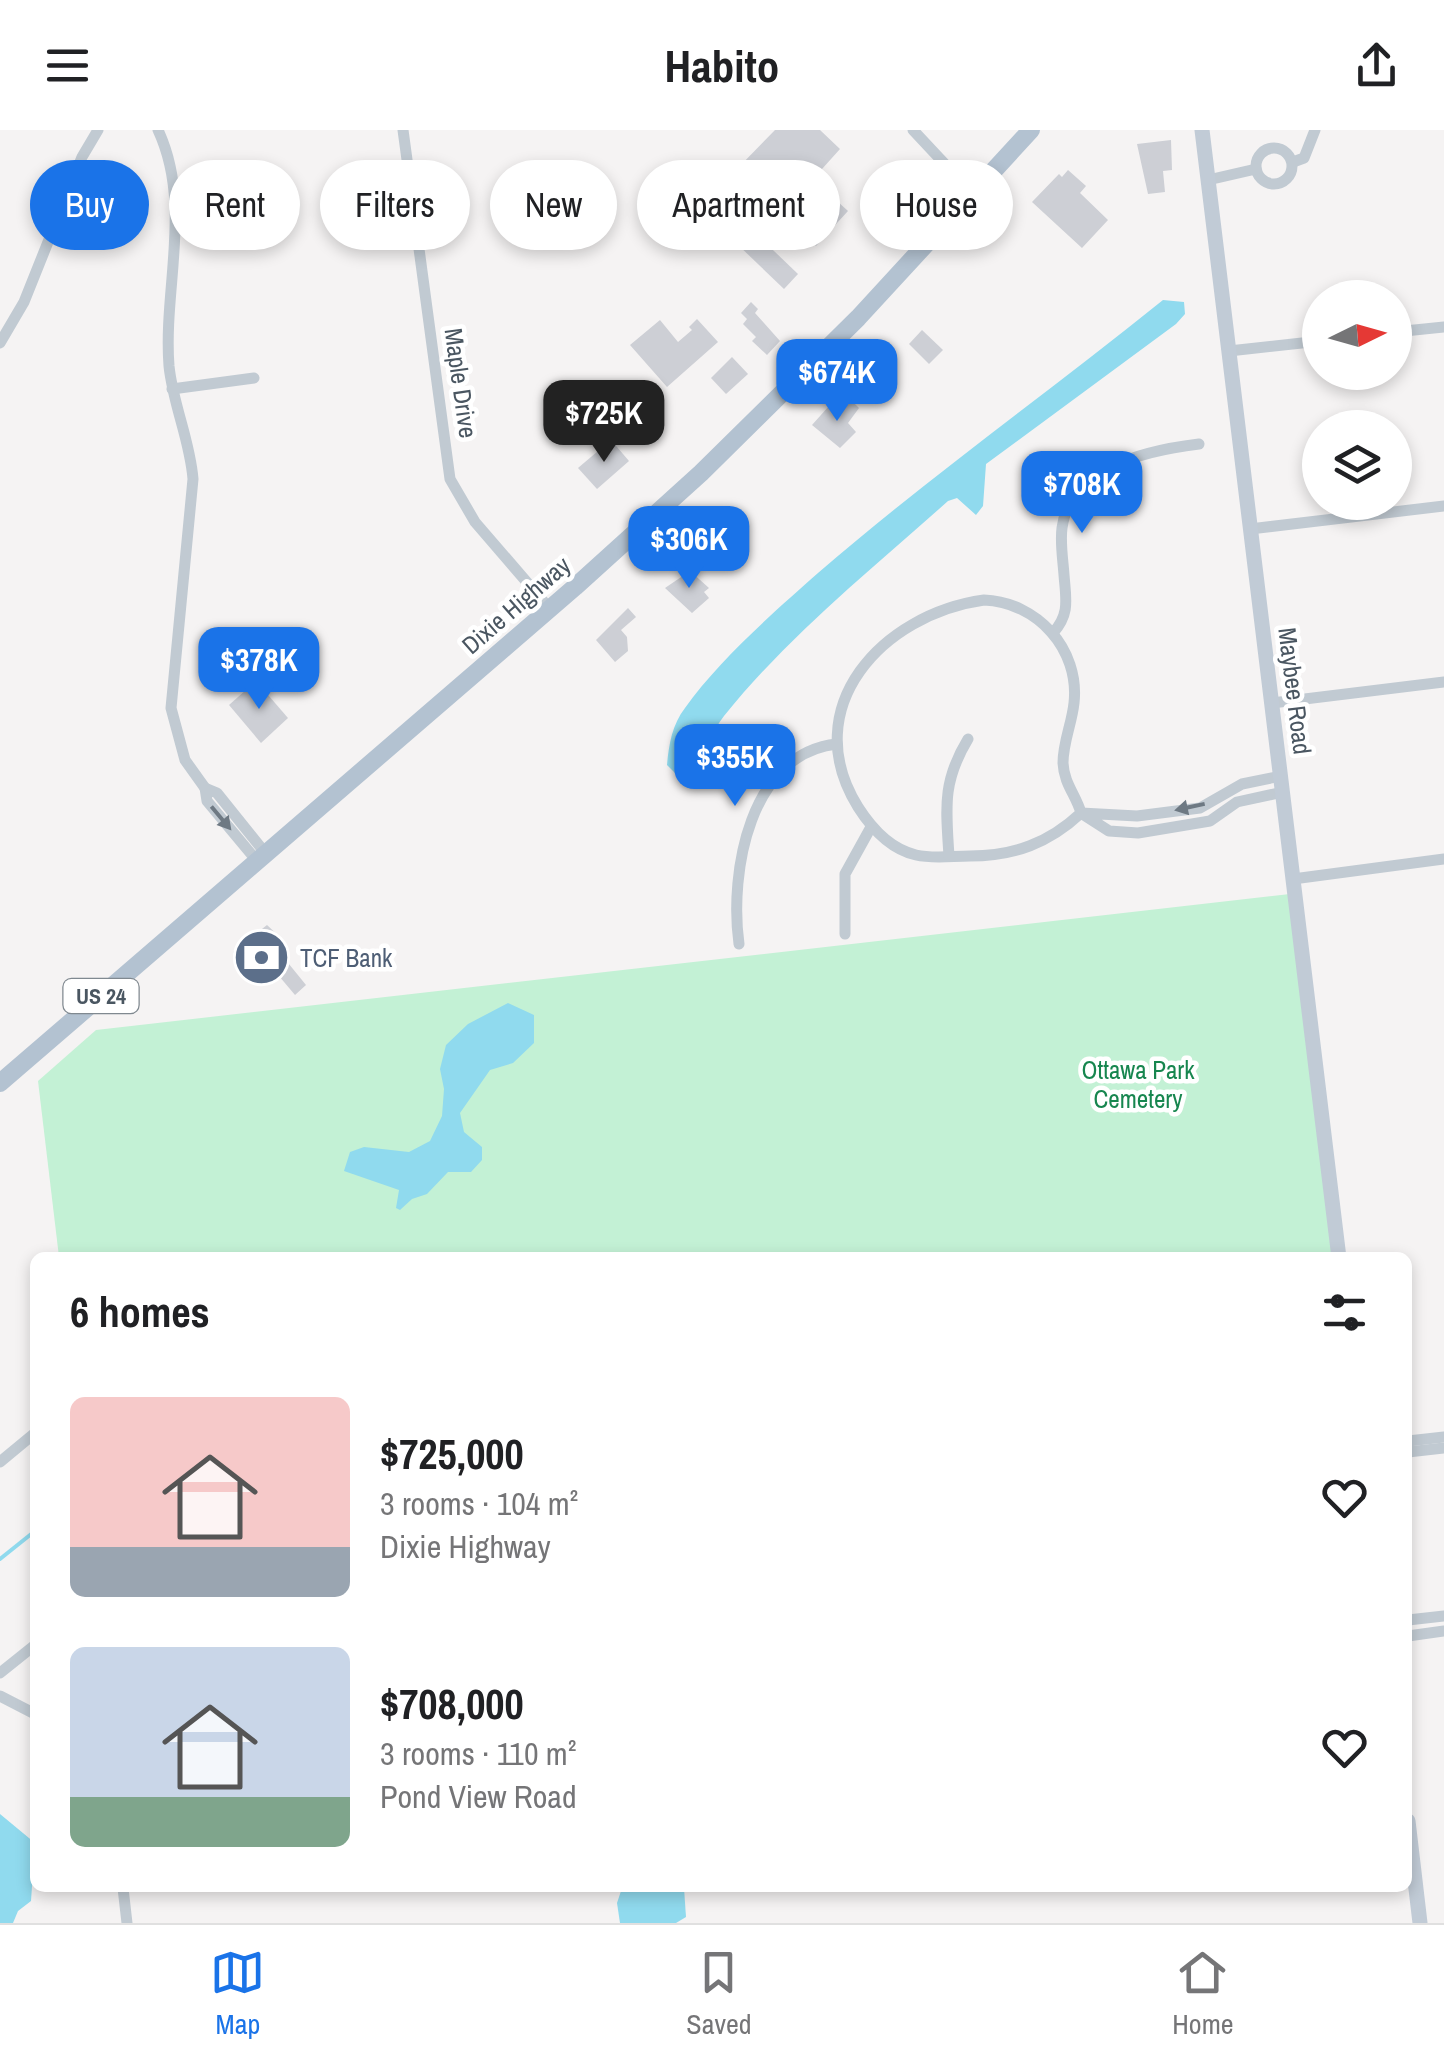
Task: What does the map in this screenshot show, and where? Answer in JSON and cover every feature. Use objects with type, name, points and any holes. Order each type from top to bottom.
[{"type":"main road","name":"Dixie Highway","points":[[1001,160],[1030,130]]},
{"type":"main road","name":"Maybee Road","points":[[1202,130],[1338,1252]]},
{"type":"main road","name":"Dixie Highway","points":[[0,1083],[701,474],[858,318],[919,250]]},
{"type":"main road","points":[[1412,1855],[1420,1923]]},
{"type":"street","points":[[0,343],[24,302],[82,157],[98,130]]},
{"type":"street","points":[[158,130],[169,163],[175,219],[168,346],[172,389],[191,456],[193,478],[170,708],[184,760],[205,788],[217,792],[262,858]]},
{"type":"street","name":"Maple Drive","points":[[403,130],[450,479],[475,522],[550,609]]},
{"type":"street","points":[[913,130],[941,160]]},
{"type":"street","points":[[1292,162],[1304,158],[1316,130]]},
{"type":"street","points":[[1270,148],[1284,150],[1292,162],[1290,176],[1278,184],[1264,182],[1256,170],[1259,156],[1270,148]]},
{"type":"street","points":[[1208,180],[1256,170]]},
{"type":"street","points":[[1412,330],[1444,327]]},
{"type":"street","points":[[1228,351],[1302,343]]},
{"type":"street","points":[[172,389],[254,378]]},
{"type":"street","points":[[1053,633],[1068,609],[1061,531],[1078,490],[1103,472],[1146,452],[1199,444]]},
{"type":"street","points":[[1250,528],[1444,506]]},
{"type":"street","points":[[1282,784],[1228,790],[1200,808],[1137,816],[1081,813],[1032,847],[988,856],[905,852],[871,828],[843,779],[838,744],[841,707],[853,680],[877,648],[950,608],[984,600],[1020,608],[1053,633],[1067,653],[1073,672],[1074,701],[1063,762],[1065,779],[1081,813],[1109,831],[1138,833],[1210,821],[1237,802],[1282,784]]},
{"type":"street","points":[[1272,704],[1444,682]]},
{"type":"street","points":[[949,856],[948,776],[968,740]]},
{"type":"street","points":[[739,944],[737,884],[756,811],[776,774],[789,762],[803,751],[838,744]]},
{"type":"street","points":[[1228,790],[1237,802]]},
{"type":"street","points":[[1137,816],[1138,833]]},
{"type":"street","points":[[845,934],[845,874],[850,858],[871,828]]},
{"type":"street","points":[[1293,880],[1444,859]]},
{"type":"street","points":[[1412,1450],[1444,1436]]},
{"type":"street","points":[[0,1462],[30,1437]]},
{"type":"street","points":[[1412,1442],[1444,1448]]},
{"type":"street","points":[[1412,1620],[1444,1616]]},
{"type":"street","points":[[1412,1636],[1444,1632]]},
{"type":"street","points":[[0,1673],[30,1649]]},
{"type":"street","points":[[0,1696],[30,1711]]},
{"type":"street","points":[[123,1892],[127,1923]]},
{"type":"green space","name":"Ottawa Park Cemetery","points":[[1290,894],[1333,1252],[58,1252],[38,1081],[96,1030]]},
{"type":"water","points":[[1163,300],[1184,302],[1185,314],[986,464],[983,506],[976,515],[957,498],[948,501],[776,658],[724,716],[691,762],[675,773],[667,765],[672,735],[681,714],[714,672],[766,620],[903,503]]},
{"type":"water","points":[[508,1003],[534,1015],[534,1043],[513,1063],[490,1070],[460,1113],[464,1132],[482,1147],[482,1160],[471,1172],[448,1172],[427,1194],[412,1199],[400,1210],[396,1208],[399,1190],[344,1171],[350,1152],[364,1147],[409,1152],[430,1141],[442,1116],[444,1089],[440,1069],[446,1045],[468,1024]]},
{"type":"water","points":[[0,1814],[30,1839],[32,1892],[31,1901],[18,1911],[13,1923],[0,1923]]},
{"type":"water","points":[[621,1892],[684,1892],[686,1917],[676,1923],[620,1923],[617,1903]]},
{"type":"building","points":[[775,130],[820,130],[840,149],[830,160],[746,160]]},
{"type":"building","points":[[1171,140],[1172,170],[1163,171],[1165,192],[1148,194],[1137,144]]},
{"type":"building","points":[[1068,170],[1086,186],[1080,193],[1108,220],[1082,248],[1032,202]]},
{"type":"building","points":[[840,204],[848,211],[840,220]]},
{"type":"building","points":[[743,250],[773,250],[798,274],[784,289]]},
{"type":"building","points":[[751,302],[758,309],[755,313],[780,341],[767,355],[752,341],[756,337],[743,324],[747,319],[741,313]]},
{"type":"building","points":[[697,319],[718,342],[667,387],[630,345],[660,320],[678,342],[692,330],[689,327]]},
{"type":"building","points":[[922,330],[943,350],[929,364],[909,344]]},
{"type":"building","points":[[732,357],[748,374],[726,394],[711,378]]},
{"type":"building","points":[[850,399],[859,408],[848,423],[856,432],[840,448],[812,425],[829,406],[837,413]]},
{"type":"building","points":[[611,440],[629,461],[597,489],[578,468]]},
{"type":"building","points":[[690,571],[709,588],[704,592],[709,598],[692,613],[665,588]]},
{"type":"building","points":[[628,608],[636,617],[621,630],[627,637],[628,651],[615,662],[596,640]]},
{"type":"building","points":[[256,681],[288,718],[261,743],[229,705]]},
{"type":"building","name":"TCF Bank","points":[[267,925],[281,938],[286,947],[280,953],[306,985],[295,995],[268,963],[254,975],[233,952]]},
{"type":"waterway","points":[[0,1559],[30,1535]]},
{"type":"place","name":"TCF Bank","points":[[261,958]]}]
